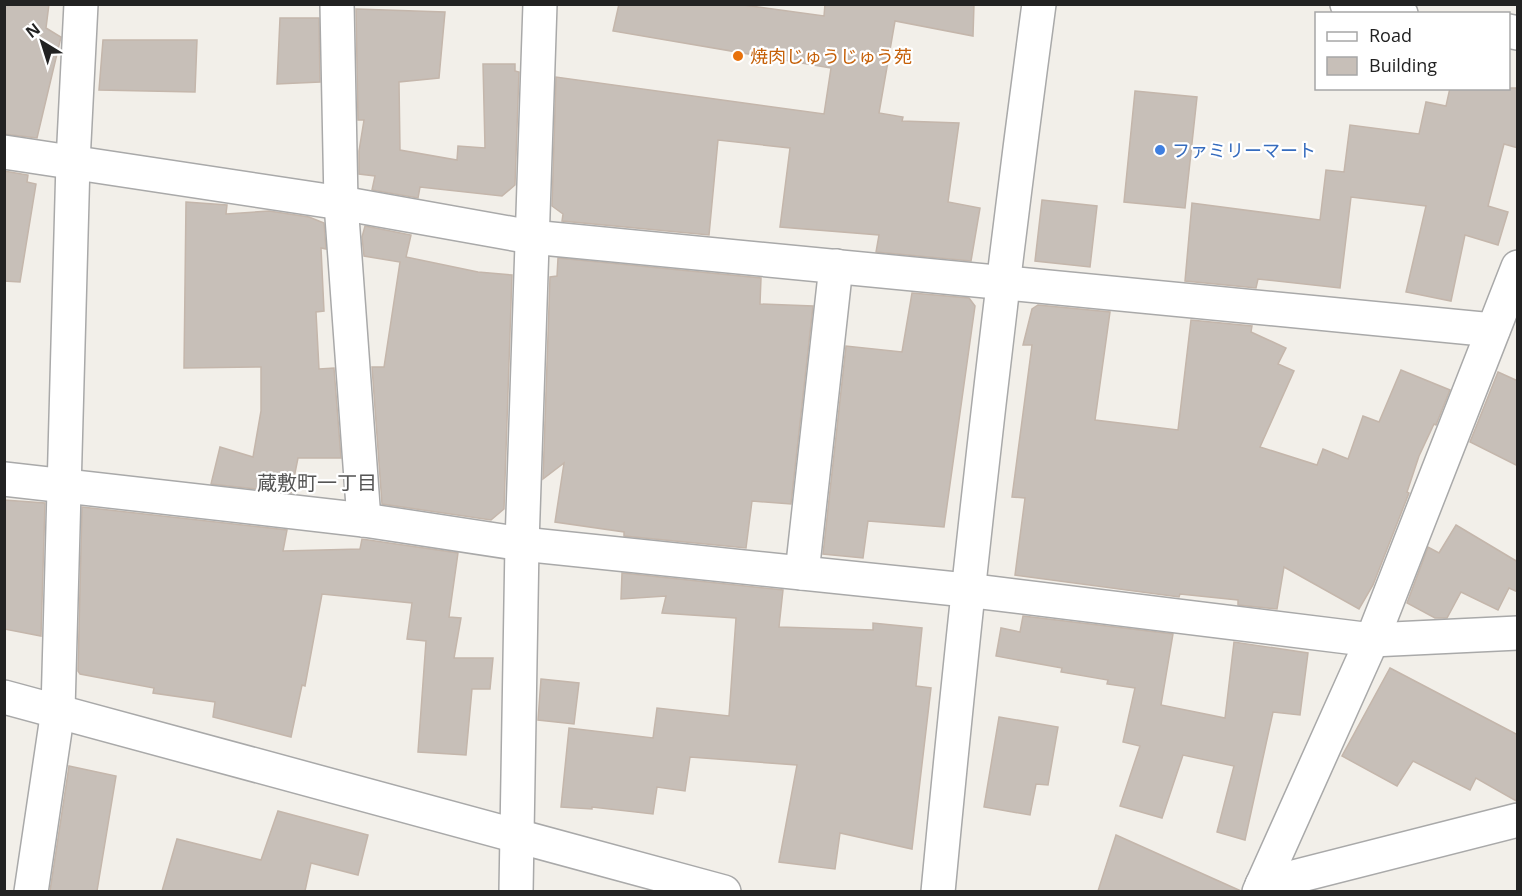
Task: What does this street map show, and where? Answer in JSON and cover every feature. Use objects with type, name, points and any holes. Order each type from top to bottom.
[{"type":"street","points":[[31,891],[58,710],[73,162],[81,4]]},
{"type":"street","points":[[337,4],[341,203],[364,520]]},
{"type":"street","points":[[516,891],[519,834],[522,544],[540,4]]},
{"type":"street","points":[[938,891],[966,591],[1002,281],[1039,4]]},
{"type":"street","points":[[1347,4],[1390,12]]},
{"type":"street","points":[[4,152],[341,203],[531,237],[1494,330]]},
{"type":"street","points":[[802,573],[836,266]]},
{"type":"street","points":[[1260,888],[1372,640],[1518,267]]},
{"type":"street","points":[[4,479],[364,520],[522,544],[966,591],[1372,640],[1518,633]]},
{"type":"street","points":[[4,697],[724,891]]},
{"type":"street","points":[[1260,888],[1518,820]]},
{"type":"building","points":[[4,4],[49,4],[46,28],[61,37],[37,138],[4,134]]},
{"type":"building","points":[[619,4],[743,5],[824,16],[825,4],[974,4],[973,36],[895,21],[879,113],[903,117],[902,121],[959,123],[948,202],[980,208],[971,261],[876,252],[879,235],[780,227],[790,148],[718,140],[709,235],[562,221],[563,214],[552,206],[556,77],[824,114],[831,68],[613,31]]},
{"type":"building","points":[[356,9],[445,12],[439,78],[399,82],[400,150],[457,160],[458,146],[485,148],[483,64],[515,64],[515,71],[519,72],[515,185],[502,196],[420,187],[418,198],[372,190],[375,176],[359,174],[359,151],[364,120],[358,120]]},
{"type":"building","points":[[280,18],[319,18],[320,82],[277,84]]},
{"type":"building","points":[[103,40],[197,40],[195,92],[99,90]]},
{"type":"building","points":[[1518,88],[1518,148],[1504,144],[1488,206],[1508,212],[1498,245],[1465,235],[1451,301],[1406,292],[1426,206],[1351,197],[1340,288],[1258,279],[1256,288],[1185,281],[1192,203],[1320,220],[1326,170],[1344,172],[1350,125],[1419,134],[1426,102],[1446,106],[1450,90]]},
{"type":"building","name":"ファミリーマート","points":[[1135,91],[1197,97],[1185,208],[1124,202]]},
{"type":"building","points":[[4,171],[28,175],[27,182],[36,184],[20,282],[4,281]]},
{"type":"building","points":[[1042,200],[1097,206],[1090,267],[1035,261]]},
{"type":"building","points":[[186,202],[227,205],[226,214],[269,211],[309,217],[324,223],[326,249],[321,248],[324,311],[316,312],[319,369],[334,368],[341,458],[298,458],[291,493],[211,484],[220,447],[253,457],[261,411],[261,367],[184,368]]},
{"type":"building","points":[[365,226],[411,235],[406,257],[478,272],[512,275],[504,509],[491,520],[382,504],[372,367],[384,367],[400,262],[364,256],[362,237]]},
{"type":"building","points":[[558,258],[761,278],[760,304],[813,306],[791,504],[752,501],[746,548],[624,536],[624,532],[555,522],[564,463],[543,479],[550,277],[557,276]]},
{"type":"building","points":[[912,293],[969,298],[975,306],[944,527],[868,521],[863,558],[823,554],[846,346],[902,352]]},
{"type":"building","points":[[1038,305],[1110,312],[1095,420],[1178,430],[1191,320],[1252,326],[1251,332],[1286,348],[1278,364],[1294,371],[1260,447],[1317,465],[1323,449],[1348,459],[1363,416],[1379,422],[1401,370],[1450,390],[1436,425],[1434,424],[1419,456],[1407,492],[1409,493],[1373,585],[1359,609],[1284,567],[1277,609],[1238,605],[1238,600],[1180,594],[1179,597],[1015,575],[1025,498],[1012,497],[1032,345],[1023,345],[1032,309]]},
{"type":"building","points":[[1498,372],[1518,381],[1518,466],[1470,442]]},
{"type":"building","points":[[4,500],[45,503],[41,636],[4,629]]},
{"type":"building","points":[[82,507],[287,530],[283,551],[360,549],[362,539],[458,553],[449,617],[461,618],[454,658],[493,658],[490,689],[472,689],[466,755],[418,752],[426,641],[407,639],[412,603],[322,594],[305,686],[302,685],[291,737],[213,717],[215,702],[153,693],[154,688],[80,674],[78,671]]},
{"type":"building","points":[[1456,525],[1518,562],[1518,592],[1509,588],[1498,610],[1461,592],[1447,618],[1435,618],[1407,603],[1428,547],[1439,553]]},
{"type":"building","points":[[622,573],[783,590],[779,627],[873,630],[873,623],[922,628],[916,686],[931,688],[912,849],[840,833],[835,869],[779,862],[797,765],[690,757],[685,791],[657,787],[653,814],[592,807],[592,809],[561,807],[569,728],[653,738],[657,708],[729,716],[736,618],[662,613],[666,596],[621,599]]},
{"type":"building","points":[[1023,616],[1173,634],[1161,705],[1225,718],[1234,642],[1308,653],[1300,715],[1273,712],[1245,840],[1217,832],[1234,766],[1183,755],[1162,818],[1120,806],[1140,746],[1123,742],[1135,688],[1107,684],[1108,680],[1061,672],[1062,668],[996,656],[1001,628],[1020,632]]},
{"type":"building","points":[[1390,668],[1518,735],[1518,802],[1476,778],[1470,790],[1413,761],[1397,786],[1342,756]]},
{"type":"building","points":[[541,679],[579,683],[574,724],[538,720]]},
{"type":"building","points":[[999,717],[1058,727],[1048,785],[1036,784],[1030,815],[984,807]]},
{"type":"building","points":[[69,766],[116,776],[97,891],[50,891]]},
{"type":"building","points":[[278,811],[368,835],[358,875],[311,863],[305,891],[162,891],[177,839],[261,860]]},
{"type":"building","points":[[1116,835],[1241,891],[1098,891]]},
{"type":"place","name":"焼肉じゅうじゅう苑","points":[[738,56]]},
{"type":"place","name":"ファミリーマート","points":[[1160,150]]},
{"type":"district","name":"蔵敷町一丁目","points":[[317,482]]}]
